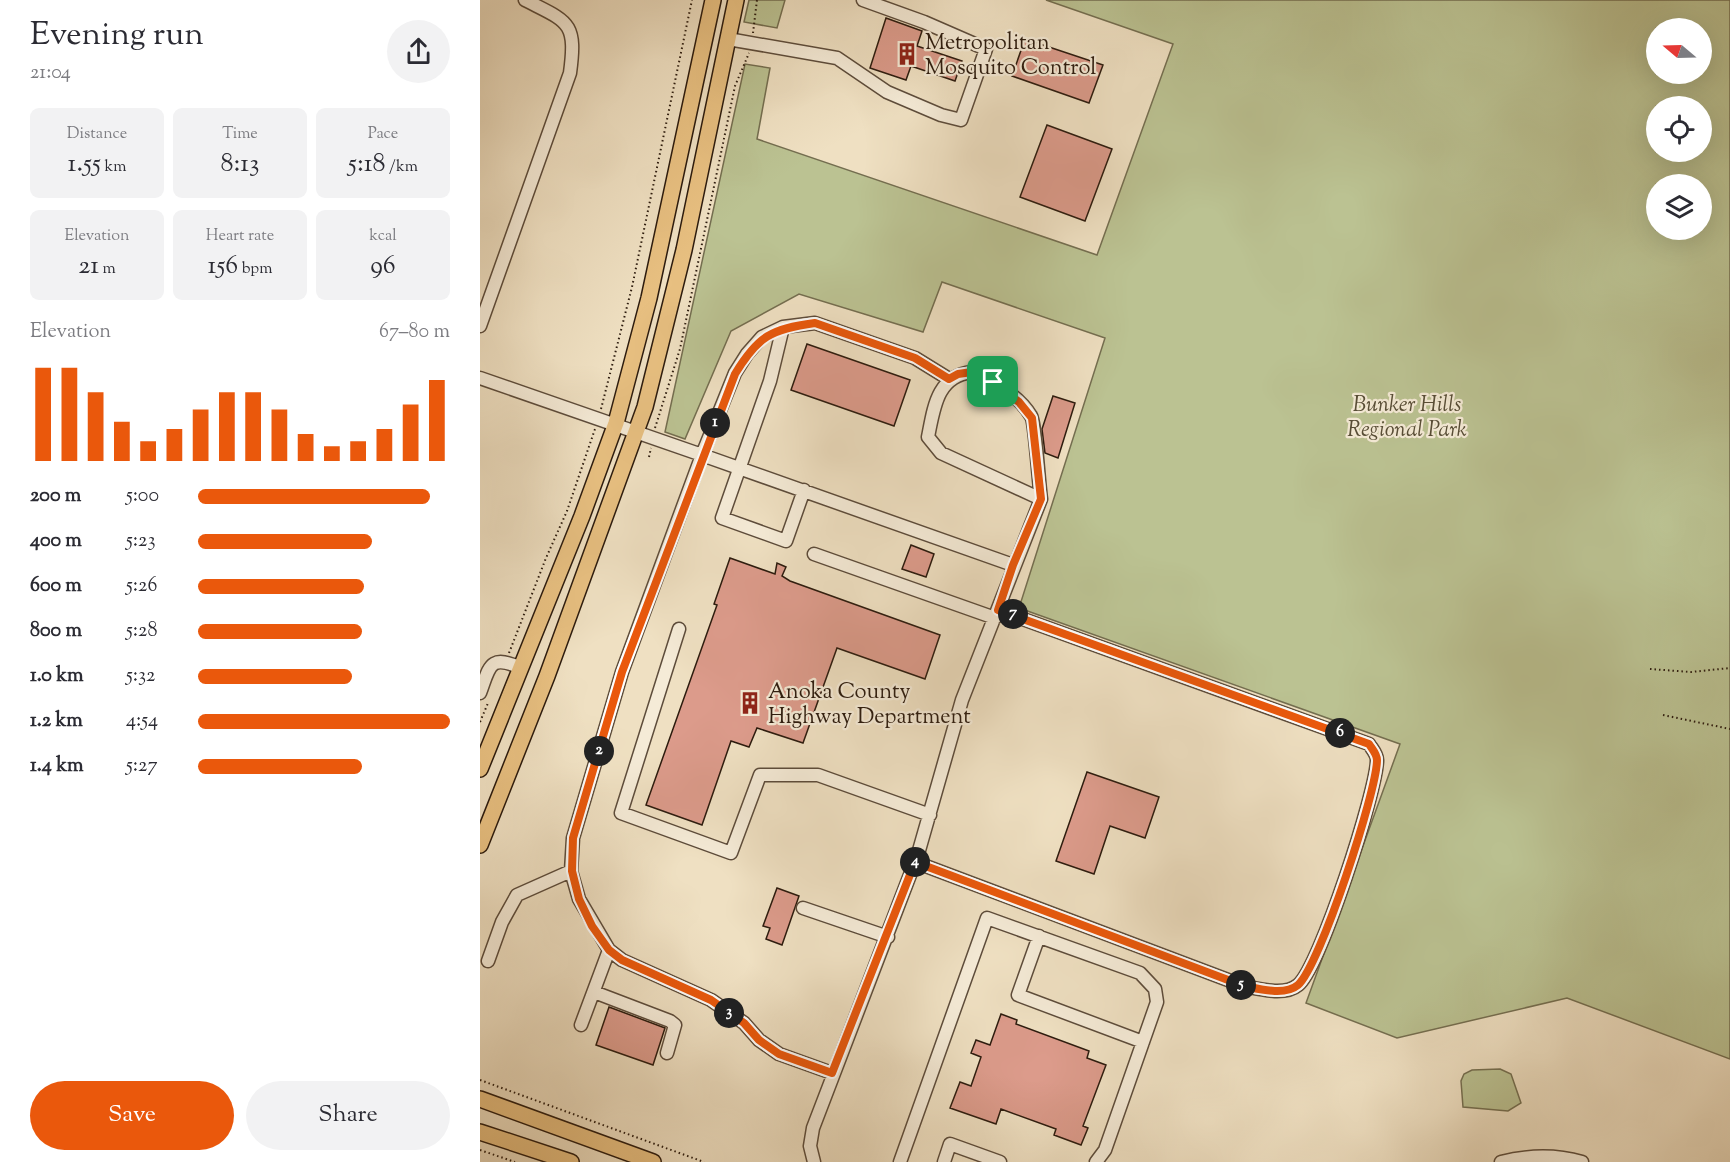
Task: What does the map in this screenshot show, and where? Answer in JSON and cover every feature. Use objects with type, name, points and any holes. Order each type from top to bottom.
[{"type":"main road","points":[[480,769],[582,516],[616,423],[649,297],[713,0]]},
{"type":"main road","points":[[480,845],[543,687],[636,431],[684,250],[736,0]]},
{"type":"main road","points":[[480,1099],[652,1162]]},
{"type":"main road","points":[[480,1132],[571,1162]]},
{"type":"street","points":[[480,326],[570,73],[573,49],[565,20],[525,0]]},
{"type":"street","points":[[728,39],[837,58],[887,92],[941,115],[961,120],[986,49],[924,22],[863,0]]},
{"type":"street","points":[[832,1073],[779,1054],[759,1040],[744,1023],[711,1000],[622,960],[609,950],[592,926],[579,899],[572,871],[573,838],[622,672],[702,455],[735,374],[747,354],[762,337],[783,327],[815,323],[915,358],[949,379]]},
{"type":"street","points":[[783,327],[770,381],[722,518],[786,542],[804,490]]},
{"type":"street","points":[[814,1162],[810,1146],[813,1128],[832,1073],[888,937],[915,862],[956,716],[997,614],[1013,565],[1041,499],[1032,418],[1019,402],[983,377],[972,372],[958,374],[949,379],[940,392],[928,437],[941,453],[1041,499]]},
{"type":"street","points":[[480,378],[616,423],[1013,565]]},
{"type":"street","points":[[814,554],[997,614],[1369,744],[1377,757],[1375,780],[1342,889],[1309,971],[1297,987],[1282,991],[1244,986],[915,862]]},
{"type":"street","points":[[679,629],[621,813],[731,853],[760,775],[819,775],[930,815]]},
{"type":"street","points":[[480,693],[490,665],[496,661],[506,661],[521,668]]},
{"type":"street","points":[[488,961],[502,922],[517,896],[572,871]]},
{"type":"street","points":[[803,908],[888,937]]},
{"type":"street","points":[[900,1162],[987,918],[1140,973],[1155,989],[1157,1002],[1105,1150],[1096,1162]]},
{"type":"street","points":[[1039,936],[1018,996],[1143,1042]]},
{"type":"street","points":[[581,1025],[609,950]]},
{"type":"street","points":[[594,992],[670,1021],[675,1029],[667,1053]]},
{"type":"street","points":[[944,1162],[950,1144],[1000,1162]]},
{"type":"street","points":[[1501,1162],[1528,1155],[1565,1157],[1582,1162]]},
{"type":"path","points":[[603,402],[632,287],[692,0]]},
{"type":"path","points":[[753,36],[757,0]]},
{"type":"path","points":[[657,417],[661,412],[680,349],[735,86],[749,51]]},
{"type":"path","points":[[509,653],[567,511],[595,432]]},
{"type":"path","points":[[1650,669],[1691,672],[1730,668]]},
{"type":"path","points":[[1663,715],[1730,729]]},
{"type":"path","points":[[480,1080],[704,1162]]},
{"type":"path","points":[[480,1150],[515,1162]]},
{"type":"green space","points":[[749,0],[785,0],[777,28],[744,22]]},
{"type":"green space","name":"Bunker Hills Regional Park","points":[[1046,0],[1730,0],[1730,1059],[1567,998],[1397,1038],[1306,1003],[1400,744],[1019,608],[1105,338],[942,282],[923,332],[799,294],[731,331],[685,439],[665,432],[745,64],[770,68],[757,139],[1097,255],[1173,44]]},
{"type":"green space","points":[[1500,1069],[1511,1074],[1521,1103],[1508,1111],[1463,1107],[1461,1081],[1464,1074],[1472,1070]]},
{"type":"building","name":"Metropolitan Mosquito Control","points":[[886,18],[922,31],[917,46],[962,61],[955,81],[911,66],[906,80],[870,68]]},
{"type":"building","points":[[1025,39],[1103,65],[1089,103],[1012,76]]},
{"type":"building","points":[[1047,125],[1112,149],[1085,221],[1020,197]]},
{"type":"building","points":[[807,344],[910,380],[894,426],[791,390]]},
{"type":"building","points":[[1053,396],[1075,403],[1058,458],[1045,453],[1042,429]]},
{"type":"building","points":[[911,545],[934,554],[926,577],[902,569]]},
{"type":"building","name":"Anoka County Highway Department","points":[[730,558],[775,574],[777,563],[786,567],[782,576],[790,581],[940,635],[925,679],[837,648],[803,743],[757,728],[749,747],[731,741],[702,825],[646,805],[717,605],[714,604]]},
{"type":"building","points":[[1087,772],[1159,797],[1145,838],[1110,826],[1094,874],[1056,861]]},
{"type":"building","points":[[777,888],[799,896],[782,945],[766,939],[770,928],[763,926]]},
{"type":"building","points":[[609,1007],[665,1028],[653,1065],[596,1045]]},
{"type":"building","points":[[1001,1014],[1017,1020],[1016,1024],[1089,1051],[1087,1058],[1106,1065],[1083,1126],[1088,1128],[1081,1145],[1054,1135],[1056,1129],[1001,1109],[996,1124],[950,1108],[960,1082],[971,1086],[981,1057],[971,1053],[976,1040],[990,1045]]},
{"type":"place","name":"Metropolitan Mosquito Control","points":[[907,54]]},
{"type":"place","name":"Anoka County Highway Department","points":[[750,703]]},
{"type":"route","points":[[815,323],[915,358],[949,379],[958,374],[972,372],[993,382],[1019,402],[1032,418],[1041,499],[1013,565],[998,610],[1012,613],[1369,744],[1377,757],[1375,780],[1354,843],[1342,889],[1309,971],[1297,987],[1282,991],[1244,986],[915,862],[888,937],[832,1073],[779,1054],[759,1040],[744,1023],[711,1000],[622,960],[609,950],[592,926],[579,899],[572,871],[573,838],[622,672],[702,455],[735,374],[747,354],[762,337],[783,327],[815,323]]}]
